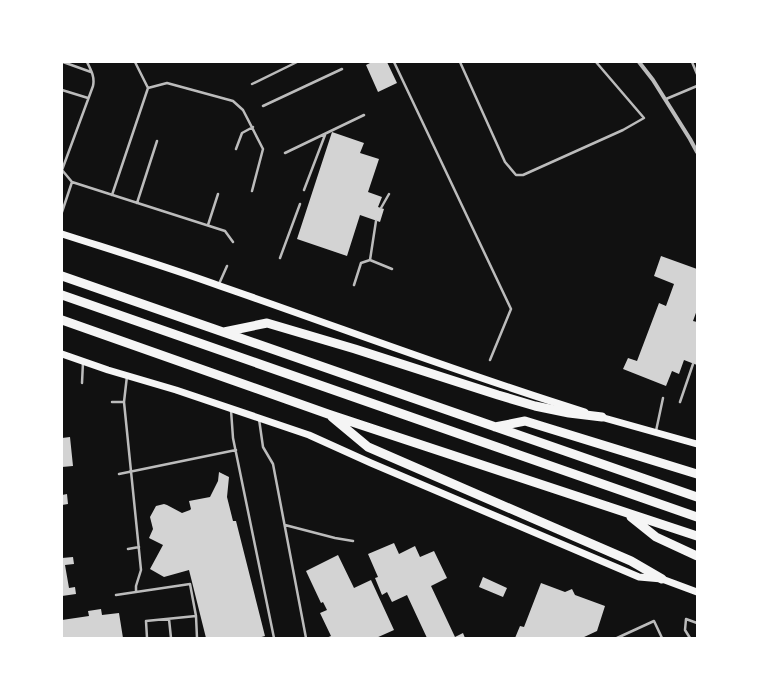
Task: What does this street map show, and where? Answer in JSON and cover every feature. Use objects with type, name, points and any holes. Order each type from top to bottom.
[{"type":"highway","points":[[62,276],[697,497]]},
{"type":"highway","points":[[62,294],[697,517]]},
{"type":"highway","points":[[62,320],[328,414],[697,536]]},
{"type":"highway","points":[[223,332],[267,323],[536,406],[569,413],[602,417]]},
{"type":"highway","points":[[328,414],[368,447],[631,561],[662,579]]},
{"type":"highway","points":[[494,427],[525,421],[697,474]]},
{"type":"highway","points":[[625,513],[656,537],[697,556]]},
{"type":"main road","points":[[62,234],[219,285],[385,345],[544,399],[697,444]]},
{"type":"main road","points":[[62,354],[127,376],[176,390],[309,435],[371,463],[639,577],[662,579],[697,592]]},
{"type":"street","points":[[639,62],[654,80],[697,152]]},
{"type":"lane","points":[[63,62],[91,72]]},
{"type":"lane","points":[[87,62],[94,80],[62,170],[72,182],[225,231],[234,242]]},
{"type":"lane","points":[[112,195],[148,88],[135,62]]},
{"type":"lane","points":[[252,84],[297,62]]},
{"type":"lane","points":[[394,62],[511,309],[490,360]]},
{"type":"lane","points":[[460,62],[505,162],[516,175],[523,175],[623,130],[644,118],[596,62]]},
{"type":"lane","points":[[692,62],[697,74]]},
{"type":"lane","points":[[263,106],[342,68]]},
{"type":"lane","points":[[148,88],[167,83],[233,101],[243,110],[263,148],[252,190]]},
{"type":"lane","points":[[666,100],[697,86]]},
{"type":"lane","points":[[62,90],[88,98]]},
{"type":"lane","points":[[286,152],[364,115]]},
{"type":"lane","points":[[236,149],[242,133],[253,127]]},
{"type":"lane","points":[[304,190],[325,134]]},
{"type":"lane","points":[[137,203],[157,141]]},
{"type":"lane","points":[[62,212],[72,182]]},
{"type":"lane","points":[[208,226],[218,194]]},
{"type":"lane","points":[[381,208],[389,194]]},
{"type":"lane","points":[[62,197],[66,198]]},
{"type":"lane","points":[[280,258],[300,204]]},
{"type":"lane","points":[[370,260],[376,221]]},
{"type":"lane","points":[[354,285],[361,263],[370,260],[392,269]]},
{"type":"lane","points":[[219,285],[227,266]]},
{"type":"lane","points":[[82,383],[83,361]]},
{"type":"lane","points":[[680,402],[694,364]]},
{"type":"lane","points":[[127,376],[124,402],[141,570],[136,586],[136,592]]},
{"type":"lane","points":[[656,432],[663,398]]},
{"type":"lane","points":[[112,402],[124,402]]},
{"type":"lane","points":[[231,409],[233,438],[274,638]]},
{"type":"lane","points":[[259,418],[263,447],[273,464],[306,638]]},
{"type":"lane","points":[[120,474],[236,450]]},
{"type":"lane","points":[[285,525],[335,538],[354,541]]},
{"type":"lane","points":[[128,549],[139,547]]},
{"type":"lane","points":[[116,595],[190,584],[196,616],[197,638]]},
{"type":"lane","points":[[147,638],[146,622],[196,616]]},
{"type":"lane","points":[[169,619],[171,638]]},
{"type":"lane","points":[[690,638],[685,630],[686,619],[697,623]]},
{"type":"lane","points":[[617,638],[654,621],[662,638]]},
{"type":"building","points":[[372,62],[387,62],[397,83],[378,92],[366,65]]},
{"type":"building","points":[[332,132],[364,143],[360,153],[379,159],[368,192],[382,197],[378,207],[384,209],[380,222],[360,215],[347,256],[297,239]]},
{"type":"building","points":[[661,256],[697,269],[697,310],[693,321],[697,322],[697,365],[684,360],[679,374],[672,371],[666,386],[623,369],[628,358],[637,361],[659,303],[666,306],[674,284],[654,276]]},
{"type":"building","points":[[70,437],[73,466],[62,467],[62,438]]},
{"type":"building","points":[[219,472],[229,477],[227,497],[233,521],[236,521],[265,636],[258,638],[206,638],[189,570],[164,577],[150,569],[163,545],[149,538],[153,529],[150,517],[156,506],[164,504],[182,513],[190,510],[189,501],[210,497],[218,481]]},
{"type":"building","points":[[67,494],[68,504],[62,505],[62,495]]},
{"type":"building","points":[[394,543],[399,554],[415,546],[420,557],[434,551],[447,578],[431,586],[455,637],[463,633],[465,638],[427,638],[407,595],[392,602],[387,592],[382,595],[375,578],[378,577],[368,554]]},
{"type":"building","points":[[338,555],[354,588],[371,580],[394,630],[376,638],[326,638],[331,636],[320,613],[327,610],[323,602],[321,603],[306,571]]},
{"type":"building","points":[[73,557],[74,564],[65,565],[69,588],[75,587],[76,594],[62,596],[62,558]]},
{"type":"building","points":[[483,577],[507,588],[503,597],[479,587]]},
{"type":"building","points":[[541,583],[565,592],[572,589],[575,595],[605,606],[597,631],[582,638],[515,638],[520,626],[524,627]]},
{"type":"building","points":[[101,609],[102,615],[119,613],[123,638],[62,638],[62,620],[89,616],[88,611]]}]
